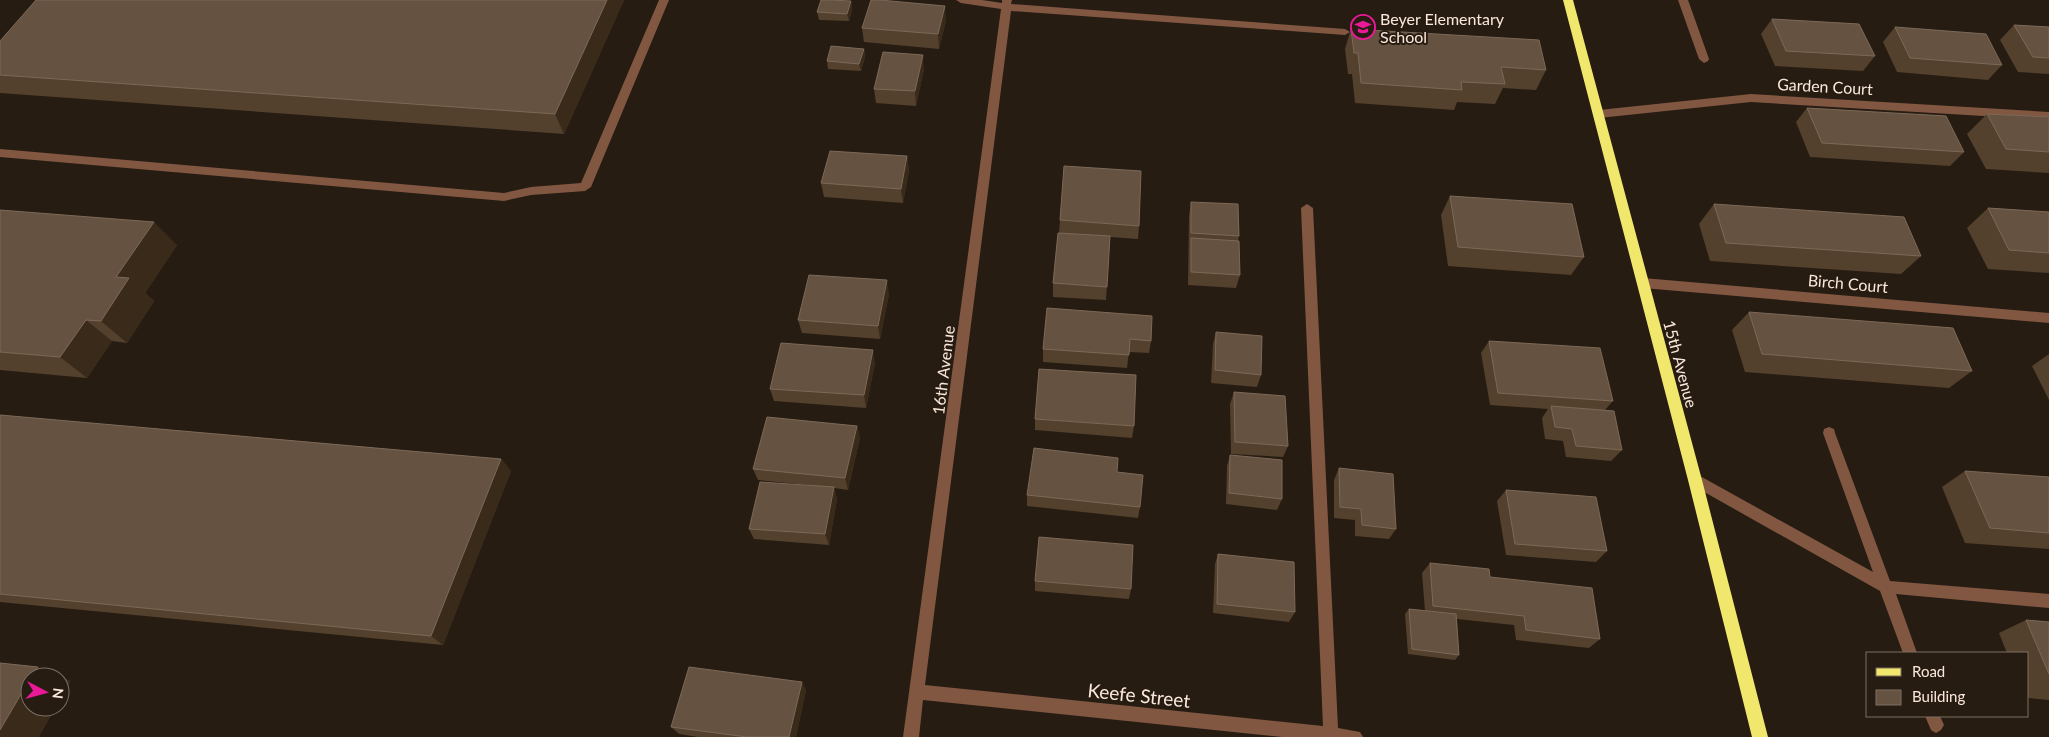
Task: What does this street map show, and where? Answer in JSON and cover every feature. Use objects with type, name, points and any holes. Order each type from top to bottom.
[{"type":"main road","name":"15th Avenue","points":[[1568,0],[1695,480],[1760,737]]},
{"type":"street","points":[[0,153],[504,197],[531,191],[585,187],[664,0]]},
{"type":"street","points":[[961,0],[1346,32]]},
{"type":"street","points":[[1683,0],[1704,59]]},
{"type":"street","name":"16th Avenue","points":[[912,737],[1007,4]]},
{"type":"street","name":"Garden Court","points":[[1599,114],[1751,98],[2049,116]]},
{"type":"street","points":[[1307,208],[1331,734]]},
{"type":"street","name":"Birch Court","points":[[1643,283],[2049,318]]},
{"type":"street","points":[[1830,434],[1910,652]]},
{"type":"street","points":[[1695,480],[1886,587],[2049,601]]},
{"type":"street","name":"Keefe Street","points":[[918,692],[1355,737]]},
{"type":"building","points":[[36,0],[607,0],[555,114],[0,75],[0,41]]},
{"type":"building","points":[[821,0],[851,1],[847,14],[817,12]]},
{"type":"building","points":[[871,0],[945,6],[938,34],[862,28]]},
{"type":"building","points":[[1772,19],[1859,24],[1875,56],[1786,51]]},
{"type":"building","points":[[2014,25],[2049,27],[2049,58],[2033,57]]},
{"type":"building","points":[[1895,27],[1986,34],[2002,65],[1910,58]]},
{"type":"building","points":[[1351,29],[1539,40],[1546,70],[1501,67],[1505,84],[1461,82],[1462,90],[1361,83],[1358,53],[1354,53]]},
{"type":"building","points":[[831,46],[864,49],[859,64],[827,61]]},
{"type":"building","points":[[883,52],[923,55],[915,91],[874,89]]},
{"type":"building","points":[[1807,108],[1946,116],[1964,152],[1822,143]]},
{"type":"building","points":[[1987,114],[2049,117],[2049,152],[2006,149]]},
{"type":"building","points":[[830,151],[907,156],[901,189],[821,183]]},
{"type":"building","points":[[1064,166],[1141,171],[1139,226],[1060,220]]},
{"type":"building","points":[[1450,196],[1572,204],[1584,257],[1458,247]]},
{"type":"building","points":[[1191,202],[1238,204],[1239,236],[1191,233]]},
{"type":"building","points":[[1714,204],[1904,217],[1921,256],[1726,243]]},
{"type":"building","points":[[1988,208],[2049,212],[2049,253],[2009,250]]},
{"type":"building","points":[[0,210],[154,222],[116,277],[129,278],[101,321],[86,320],[60,357],[0,352]]},
{"type":"building","points":[[1058,233],[1110,236],[1107,287],[1053,283]]},
{"type":"building","points":[[1191,238],[1239,241],[1240,275],[1191,272]]},
{"type":"building","points":[[809,275],[887,280],[878,326],[798,320]]},
{"type":"building","points":[[1047,308],[1152,316],[1151,341],[1130,339],[1129,355],[1043,349]]},
{"type":"building","points":[[1749,312],[1953,328],[1972,371],[1762,354]]},
{"type":"building","points":[[1216,332],[1262,336],[1261,375],[1215,370]]},
{"type":"building","points":[[1489,341],[1600,348],[1613,401],[1498,393]]},
{"type":"building","points":[[781,343],[873,350],[864,395],[770,389]]},
{"type":"building","points":[[1039,369],[1136,375],[1134,426],[1035,419]]},
{"type":"building","points":[[1234,392],[1285,396],[1288,446],[1235,442]]},
{"type":"building","points":[[1551,406],[1614,411],[1622,450],[1576,446],[1572,429],[1555,427]]},
{"type":"building","points":[[0,415],[501,459],[431,636],[0,594]]},
{"type":"building","points":[[767,417],[857,426],[845,478],[753,469]]},
{"type":"building","points":[[1034,448],[1118,458],[1117,472],[1143,475],[1140,507],[1027,495]]},
{"type":"building","points":[[1230,455],[1282,460],[1282,499],[1229,493]]},
{"type":"building","points":[[1339,468],[1393,474],[1396,529],[1362,525],[1361,509],[1340,507]]},
{"type":"building","points":[[1965,471],[2049,477],[2049,533],[1990,528]]},
{"type":"building","points":[[760,482],[834,487],[825,534],[749,529]]},
{"type":"building","points":[[1506,490],[1596,497],[1607,551],[1515,544]]},
{"type":"building","points":[[1039,537],[1133,545],[1131,589],[1035,581]]},
{"type":"building","points":[[1218,554],[1294,562],[1295,612],[1217,604]]},
{"type":"building","points":[[1430,563],[1489,569],[1490,577],[1592,588],[1600,639],[1526,630],[1524,616],[1433,606]]},
{"type":"building","points":[[1409,609],[1456,614],[1459,655],[1412,649]]},
{"type":"building","points":[[2026,620],[2049,622],[2049,674]]},
{"type":"building","points":[[0,663],[38,667],[20,667],[20,696],[0,730]]},
{"type":"building","points":[[689,667],[802,682],[789,737],[747,737],[671,727]]},
{"type":"place","name":"Beyer Elementary School","points":[[1363,27]]}]
